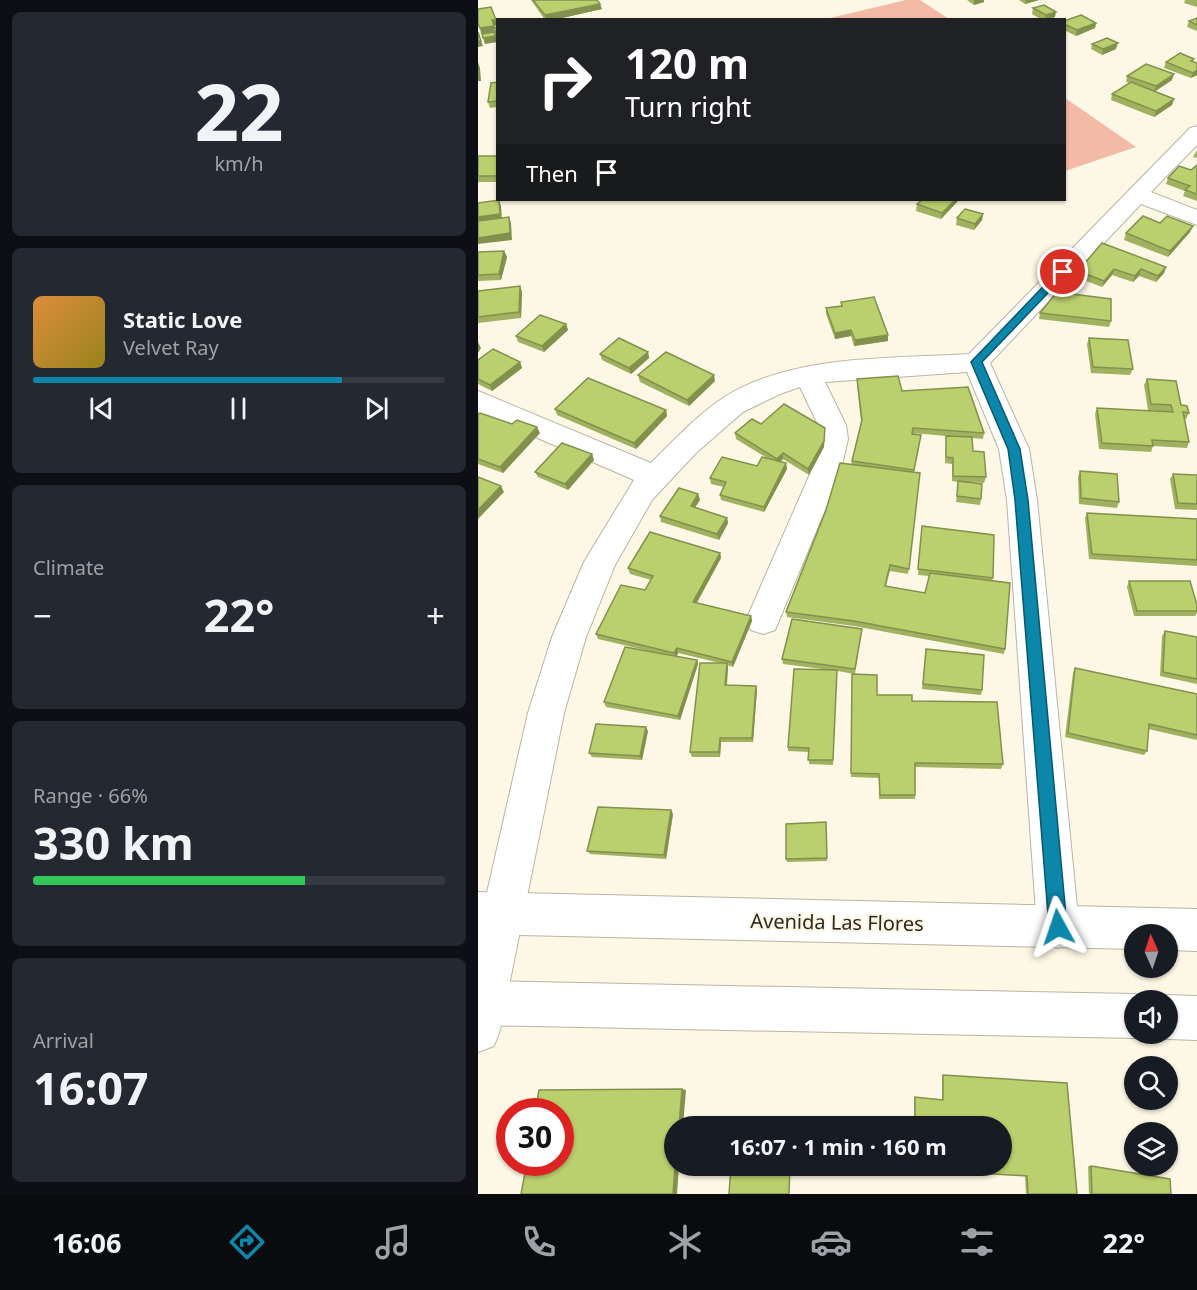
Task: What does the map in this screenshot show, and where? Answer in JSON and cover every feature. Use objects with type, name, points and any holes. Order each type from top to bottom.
[{"type":"street","points":[[1124,1016],[480,1012],[490,913],[569,637],[600,562],[641,492],[733,405],[770,387],[808,375],[976,362],[1196,132]]},
{"type":"street","points":[[1138,195],[1196,218]]},
{"type":"street","points":[[976,362],[1014,449],[1022,500],[1058,927]]},
{"type":"street","points":[[763,620],[825,474],[834,439],[832,425],[808,375]]},
{"type":"street","points":[[478,401],[656,477]]},
{"type":"street","name":"Avenida Las Flores","points":[[490,913],[1196,930]]},
{"type":"street","points":[[1178,1017],[1196,1018]]},
{"type":"shaded area","points":[[906,0],[920,0],[947,18],[830,18]]},
{"type":"shaded area","points":[[1066,99],[1136,147],[1066,171]]},
{"type":"building","points":[[533,0],[597,0],[600,4],[545,15]]},
{"type":"building","points":[[1044,5],[1056,12],[1046,15],[1033,8]]},
{"type":"building","points":[[491,7],[496,20],[492,20],[494,26],[480,28],[478,9]]},
{"type":"building","points":[[1081,15],[1096,23],[1077,30],[1066,25],[1066,20]]},
{"type":"building","points":[[1197,18],[1197,25],[1189,21]]},
{"type":"building","points":[[494,32],[496,36],[483,38],[482,34]]},
{"type":"building","points":[[1107,38],[1118,43],[1103,49],[1092,44]]},
{"type":"building","points":[[1180,53],[1194,59],[1191,61],[1197,63],[1197,70],[1193,73],[1166,62]]},
{"type":"building","points":[[1146,64],[1174,74],[1156,86],[1127,76]]},
{"type":"building","points":[[496,82],[496,101],[488,102],[491,83]]},
{"type":"building","points":[[1131,82],[1174,99],[1156,111],[1112,94]]},
{"type":"building","points":[[478,156],[496,156],[496,176],[478,176]]},
{"type":"building","points":[[1197,165],[1197,194],[1185,190],[1190,186],[1168,178],[1179,166],[1191,170]]},
{"type":"building","points":[[499,201],[500,214],[478,217],[478,203]]},
{"type":"building","points":[[921,201],[954,201],[942,213],[917,204]]},
{"type":"building","points":[[965,209],[983,214],[975,224],[957,218]]},
{"type":"building","points":[[1143,216],[1160,223],[1167,216],[1193,226],[1170,251],[1126,233]]},
{"type":"building","points":[[509,217],[510,233],[478,238],[478,221]]},
{"type":"building","points":[[1102,243],[1166,267],[1158,276],[1141,269],[1135,276],[1114,269],[1104,281],[1078,271]]},
{"type":"building","points":[[504,251],[499,274],[478,275],[478,252]]},
{"type":"building","points":[[520,286],[519,312],[478,317],[478,291]]},
{"type":"building","points":[[1057,292],[1111,299],[1111,321],[1040,313]]},
{"type":"building","points":[[874,297],[888,335],[855,340],[851,330],[835,333],[826,308],[842,306],[841,302]]},
{"type":"building","points":[[540,315],[566,324],[542,346],[516,336]]},
{"type":"building","points":[[619,338],[648,352],[629,368],[600,354]]},
{"type":"building","points":[[1089,338],[1128,340],[1133,369],[1093,367]]},
{"type":"building","points":[[493,349],[520,362],[490,385],[478,379],[478,360]]},
{"type":"building","points":[[666,352],[714,375],[687,400],[638,375]]},
{"type":"building","points":[[898,376],[902,391],[968,387],[984,433],[913,428],[912,434],[921,435],[914,470],[852,461],[862,420],[857,379]]},
{"type":"building","points":[[588,378],[666,410],[634,443],[555,409]]},
{"type":"building","points":[[1147,379],[1176,381],[1181,405],[1187,406],[1189,413],[1183,412],[1189,442],[1152,440],[1153,446],[1102,443],[1097,408],[1173,412],[1171,405],[1151,404]]},
{"type":"building","points":[[784,404],[825,428],[824,441],[808,469],[783,453],[777,459],[735,433],[752,419],[761,424]]},
{"type":"building","points":[[480,413],[512,424],[517,420],[537,427],[500,467],[478,459],[478,415]]},
{"type":"building","points":[[946,436],[972,437],[973,451],[984,452],[986,477],[953,476],[953,458],[946,457]]},
{"type":"building","points":[[562,443],[592,454],[565,484],[535,472]]},
{"type":"building","points":[[722,457],[757,466],[762,457],[786,463],[764,507],[720,495],[726,482],[710,478]]},
{"type":"building","points":[[840,463],[920,473],[909,569],[890,565],[885,586],[925,593],[930,573],[1010,583],[1005,649],[854,621],[786,612],[826,510]]},
{"type":"building","points":[[1080,471],[1117,474],[1119,502],[1081,498]]},
{"type":"building","points":[[1173,474],[1197,475],[1197,504],[1178,503]]},
{"type":"building","points":[[478,477],[501,486],[478,510]]},
{"type":"building","points":[[958,481],[982,484],[981,499],[957,496]]},
{"type":"building","points":[[679,488],[698,494],[691,506],[727,518],[717,534],[660,516]]},
{"type":"building","points":[[1087,513],[1197,519],[1197,560],[1092,554]]},
{"type":"building","points":[[922,526],[994,535],[993,578],[918,569]]},
{"type":"building","points":[[650,532],[720,553],[693,602],[751,616],[732,662],[677,648],[674,653],[596,634],[621,585],[645,590],[653,576],[628,568]]},
{"type":"building","points":[[1129,581],[1190,581],[1197,611],[1137,611]]},
{"type":"building","points":[[792,619],[862,629],[855,669],[782,659]]},
{"type":"building","points":[[1165,631],[1197,637],[1197,679],[1163,672]]},
{"type":"building","points":[[625,647],[697,660],[678,716],[604,702]]},
{"type":"building","points":[[926,649],[984,655],[982,690],[923,684]]},
{"type":"building","points":[[700,663],[727,663],[725,685],[756,686],[752,738],[720,738],[719,752],[690,752]]},
{"type":"building","points":[[1075,668],[1197,694],[1197,735],[1149,724],[1147,751],[1068,733]]},
{"type":"building","points":[[794,669],[837,670],[833,760],[808,760],[809,748],[788,747]]},
{"type":"building","points":[[852,674],[877,675],[877,695],[912,695],[912,701],[997,702],[1003,764],[915,763],[915,795],[880,795],[879,774],[851,773]]},
{"type":"building","points":[[596,724],[646,727],[640,756],[589,753]]},
{"type":"building","points":[[598,807],[671,810],[664,855],[587,851]]},
{"type":"building","points":[[826,822],[827,858],[786,859],[786,824]]},
{"type":"building","points":[[943,1075],[1067,1083],[1077,1194],[1028,1194],[1027,1176],[1012,1175],[1012,1116],[915,1116],[915,1097],[943,1100]]},
{"type":"building","points":[[682,1089],[680,1116],[664,1116],[664,1176],[674,1176],[673,1194],[521,1194],[524,1176],[574,1176],[574,1098],[538,1098],[539,1090]]},
{"type":"building","points":[[1091,1166],[1124,1171],[1124,1176],[1152,1176],[1170,1179],[1171,1194],[1092,1194]]},
{"type":"building","points":[[730,1176],[790,1176],[789,1194],[729,1194]]},
{"type":"route","points":[[1058,927],[1022,500],[1014,449],[976,362],[1063,272]]}]
